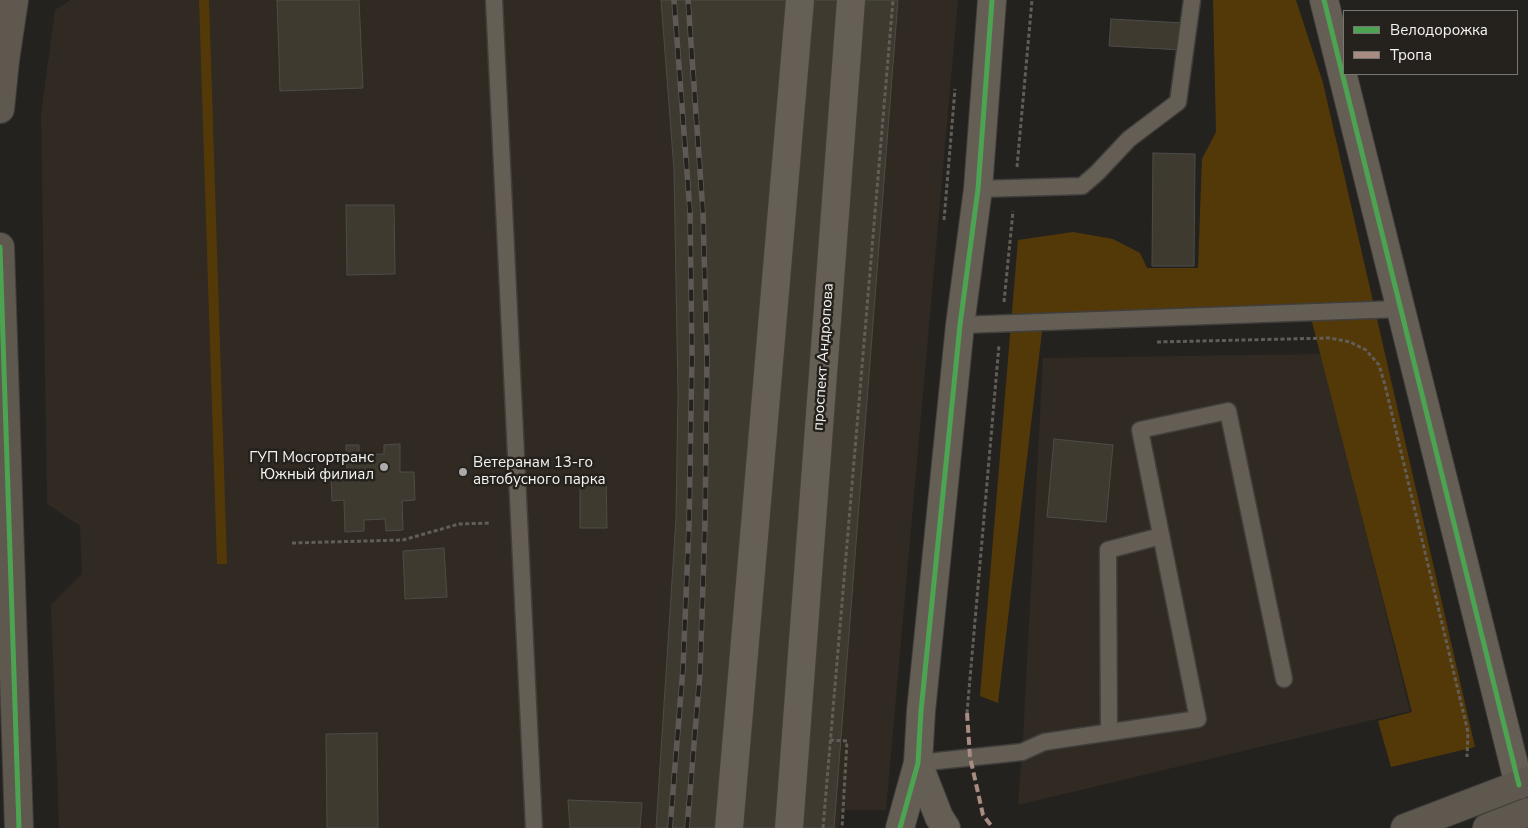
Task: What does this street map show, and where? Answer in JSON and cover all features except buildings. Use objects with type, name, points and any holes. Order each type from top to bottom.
[{"type":"main road","points":[[729,828],[800,0]]},
{"type":"main road","name":"проспект Андропова","points":[[789,828],[851,0]]},
{"type":"street","points":[[0,109],[14,0]]},
{"type":"street","points":[[900,828],[918,762],[921,711],[960,325],[978,189],[992,0]]},
{"type":"street","points":[[1324,0],[1399,309],[1523,783],[1405,828]]},
{"type":"street","points":[[0,247],[19,828]]},
{"type":"street","points":[[918,762],[939,817],[946,828]]},
{"type":"street","points":[[1487,828],[1528,812]]},
{"type":"lane","points":[[494,0],[534,828]]},
{"type":"lane","points":[[978,189],[1082,186],[1129,139],[1178,102],[1192,0]]},
{"type":"lane","points":[[960,325],[1002,325],[1399,309]]},
{"type":"lane","points":[[918,762],[1022,752],[1044,742],[1198,719],[1140,430],[1228,411],[1284,678]]},
{"type":"lane","points":[[1109,732],[1108,550],[1161,536]]},
{"type":"path","points":[[822,828],[893,0]]},
{"type":"path","points":[[967,713],[1032,0]]},
{"type":"path","points":[[1155,342],[1330,338],[1350,342],[1366,350],[1379,365],[1388,394],[1468,732],[1467,756]]},
{"type":"path","points":[[292,543],[403,540],[459,524],[490,524]]},
{"type":"path","points":[[830,740],[847,741],[842,828]]},
{"type":"shaded area","points":[[70,0],[661,0],[674,170],[678,393],[676,519],[656,828],[59,828],[51,605],[82,574],[80,526],[47,504],[41,114],[55,10]]},
{"type":"shaded area","points":[[199,0],[209,0],[227,564],[217,564]]},
{"type":"shaded area","points":[[898,0],[958,0],[886,810],[841,810],[839,828],[833,828]]},
{"type":"shaded area","points":[[1213,0],[1296,0],[1323,83],[1475,747],[1391,767],[1378,721],[1412,712],[1309,310],[1043,323],[998,703],[980,696],[1018,240],[1073,232],[1113,239],[1140,253],[1147,268],[1198,268],[1202,159],[1216,132]]},
{"type":"shaded area","points":[[1322,354],[1410,711],[1018,805],[1043,358]]},
{"type":"railway","points":[[670,828],[683,668],[689,525],[692,356],[690,212],[674,0]]},
{"type":"railway","points":[[687,828],[700,673],[705,524],[707,357],[703,213],[688,0]]},
{"type":"marked path","points":[[967,713],[970,757],[983,815],[993,828]]},
{"type":"cycle path","points":[[900,828],[918,763],[921,711],[960,325],[978,189],[992,0]]},
{"type":"cycle path","points":[[1324,0],[1519,785]]},
{"type":"cycle path","points":[[0,247],[19,828]]},
{"type":"place","name":"ГУП Мосгортранс Южный филиал","points":[[384,467]]},
{"type":"place","name":"Ветеранам 13-го автобусного парка","points":[[463,472]]}]
